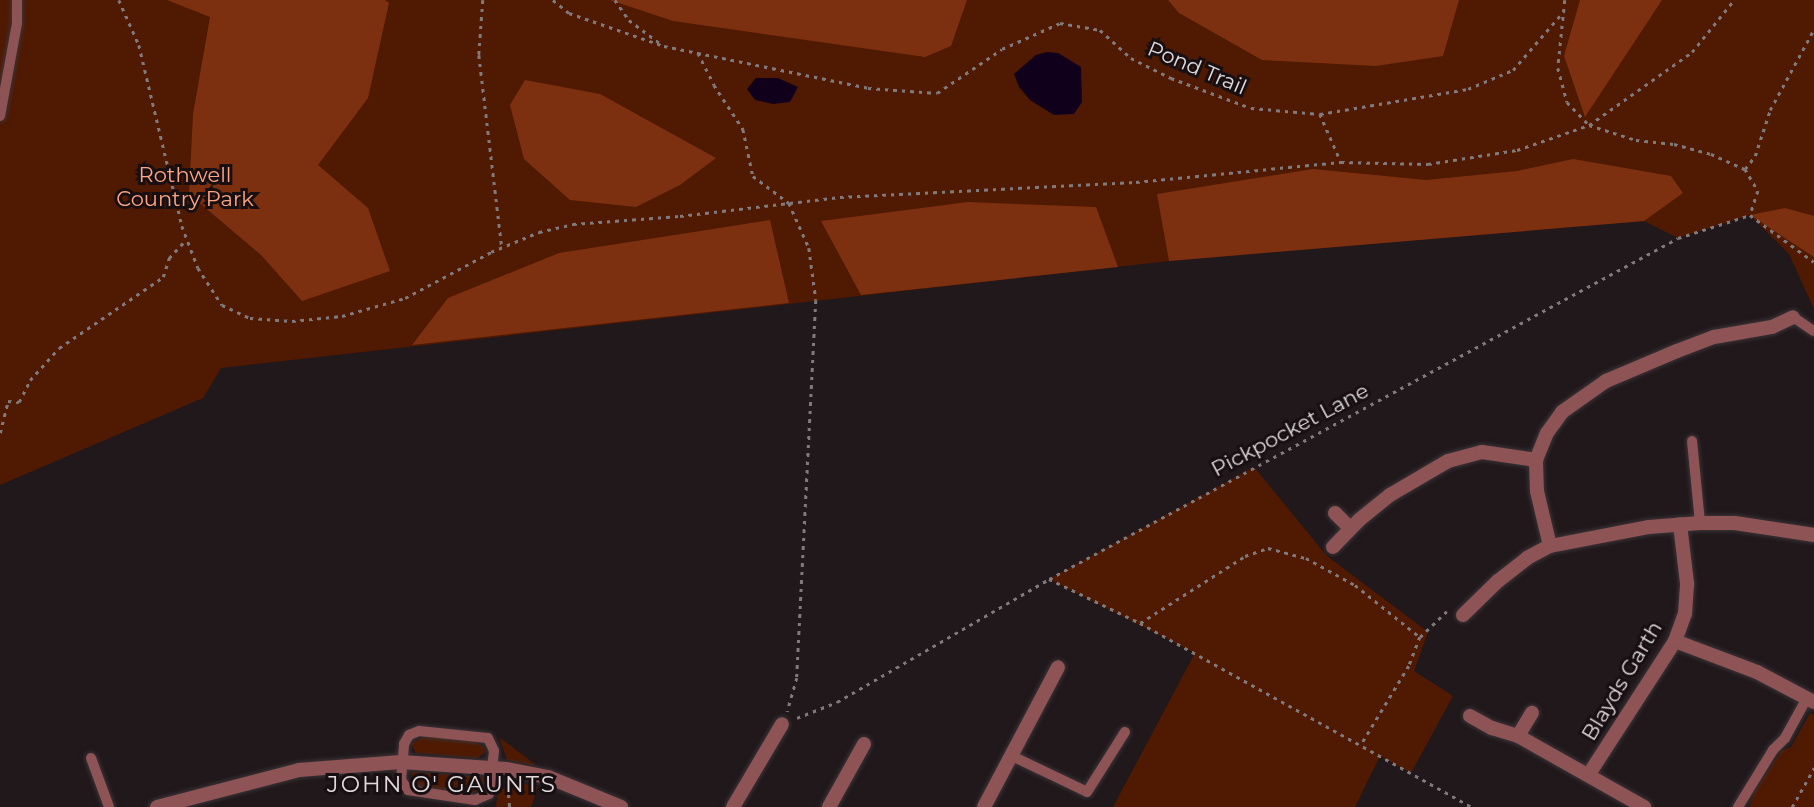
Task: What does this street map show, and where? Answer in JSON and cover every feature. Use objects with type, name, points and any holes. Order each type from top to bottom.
[{"type":"street","points":[[1550,546],[1537,491],[1536,460],[1547,433],[1562,412],[1606,382],[1714,337],[1772,327],[1793,317]]},
{"type":"street","points":[[1333,547],[1350,528],[1390,495],[1448,461],[1482,452],[1536,460]]},
{"type":"street","points":[[1335,513],[1350,528]]},
{"type":"street","points":[[1463,615],[1498,581],[1527,558],[1550,546],[1700,523],[1735,523],[1814,535]]},
{"type":"street","name":"Blayds Garth","points":[[1590,774],[1675,641],[1685,614],[1687,583],[1680,524]]},
{"type":"street","points":[[1675,641],[1756,672],[1810,700]]},
{"type":"street","points":[[984,807],[1058,667]]},
{"type":"street","points":[[1518,736],[1532,713]]},
{"type":"street","name":"Blayds Garth","points":[[1470,716],[1492,728],[1518,736],[1590,774],[1644,807]]},
{"type":"street","points":[[733,807],[782,724]]},
{"type":"street","points":[[829,807],[864,744]]},
{"type":"street","points":[[162,806],[299,770],[401,762],[500,769],[548,777],[621,807]]},
{"type":"lane","points":[[0,116],[17,23],[17,0]]},
{"type":"lane","points":[[1793,317],[1814,331]]},
{"type":"lane","points":[[1692,441],[1700,523]]},
{"type":"lane","points":[[1738,807],[1773,750],[1785,738],[1810,700]]},
{"type":"lane","points":[[419,731],[488,738],[500,769],[489,794],[475,800],[413,793],[401,780],[401,762],[406,739],[419,731]]},
{"type":"lane","points":[[1012,755],[1087,792],[1125,732]]},
{"type":"lane","points":[[92,758],[109,807]]},
{"type":"path","points":[[119,0],[139,46],[187,239],[198,268],[222,304],[250,318],[292,321],[342,316],[405,298],[502,247],[539,232],[573,224],[680,216],[840,197],[1136,182],[1341,162],[1428,164],[1517,150],[1589,125],[1692,52],[1734,0]]},
{"type":"path","points":[[483,0],[479,55],[489,160],[502,247]]},
{"type":"path","name":"Pond Trail","points":[[553,0],[569,13],[664,46],[869,88],[937,93],[1002,49],[1060,23],[1100,30],[1131,58],[1171,78],[1251,108],[1320,114],[1468,89],[1502,75],[1513,70],[1564,10]]},
{"type":"path","points":[[615,0],[629,20],[664,46]]},
{"type":"path","points":[[1565,0],[1558,68],[1567,102],[1589,125],[1636,140],[1674,144],[1711,154],[1745,169],[1758,191],[1750,215],[1814,262]]},
{"type":"path","points":[[1745,169],[1755,156],[1770,110],[1814,29]]},
{"type":"path","points":[[698,53],[714,85],[743,129],[753,176],[789,203],[808,248],[817,300],[797,678],[782,724]]},
{"type":"path","points":[[1320,114],[1341,162]]},
{"type":"path","name":"Pickpocket Lane","points":[[782,724],[837,702],[1049,579],[1678,238],[1750,215]]},
{"type":"path","points":[[0,433],[8,401],[19,402],[30,380],[59,348],[163,277],[169,258],[187,239]]},
{"type":"path","points":[[1140,623],[1245,556],[1268,548],[1306,558],[1355,585],[1420,637]]},
{"type":"path","points":[[1049,579],[1140,623],[1472,807]]},
{"type":"path","points":[[1361,745],[1409,666],[1420,637],[1447,611],[1463,615]]},
{"type":"path","points":[[1793,807],[1814,768]]},
{"type":"path","points":[[500,769],[510,807]]},
{"type":"green space","name":"Rothwell Country Park","points":[[0,0],[1814,0],[1814,309],[1789,254],[1750,215],[1678,238],[1644,221],[1169,261],[221,368],[203,398],[0,485]]},
{"type":"green space","points":[[1254,467],[1327,556],[1428,632],[1414,671],[1453,696],[1411,773],[1380,756],[1355,807],[1113,807],[1195,653],[1049,579]]},
{"type":"green space","points":[[1810,713],[1814,715],[1814,807],[1749,807],[1755,791],[1781,751],[1791,747]]},
{"type":"green space","points":[[426,735],[469,739],[484,747],[486,752],[477,758],[416,753],[411,744]]},
{"type":"green space","points":[[499,737],[537,766],[507,760]]},
{"type":"green space","points":[[412,772],[483,777],[485,786],[471,794],[424,790],[410,781]]},
{"type":"green space","points":[[512,781],[538,787],[531,807],[496,807],[498,788],[510,790]]},
{"type":"shaded area","points":[[167,0],[385,0],[389,3],[368,98],[318,165],[368,208],[390,271],[302,301],[261,255],[189,194],[193,114],[210,17]]},
{"type":"shaded area","points":[[610,0],[967,0],[951,46],[925,57],[673,21]]},
{"type":"shaded area","points":[[1168,0],[1459,0],[1443,56],[1376,66],[1262,60],[1179,13]]},
{"type":"shaded area","points":[[1580,0],[1662,0],[1585,117],[1564,56]]},
{"type":"shaded area","points":[[1058,53],[1081,67],[1082,102],[1074,114],[1054,115],[1030,100],[1019,87],[1014,74],[1036,55]]},
{"type":"shaded area","points":[[756,78],[778,78],[798,87],[790,102],[773,104],[755,100],[747,89]]},
{"type":"shaded area","points":[[525,80],[600,94],[716,158],[680,185],[636,207],[570,200],[524,159],[510,105]]},
{"type":"shaded area","points":[[1573,159],[1671,176],[1683,193],[1644,221],[1169,261],[1157,194],[1313,169],[1426,180],[1517,171]]},
{"type":"shaded area","points":[[968,202],[1096,207],[1118,267],[861,295],[821,221]]},
{"type":"shaded area","points":[[1785,208],[1814,216],[1814,257],[1750,215]]},
{"type":"shaded area","points":[[770,220],[789,303],[412,345],[448,298],[559,253]]},
{"type":"district","name":"JOHN O' GAUNTS","points":[[442,784]]}]
